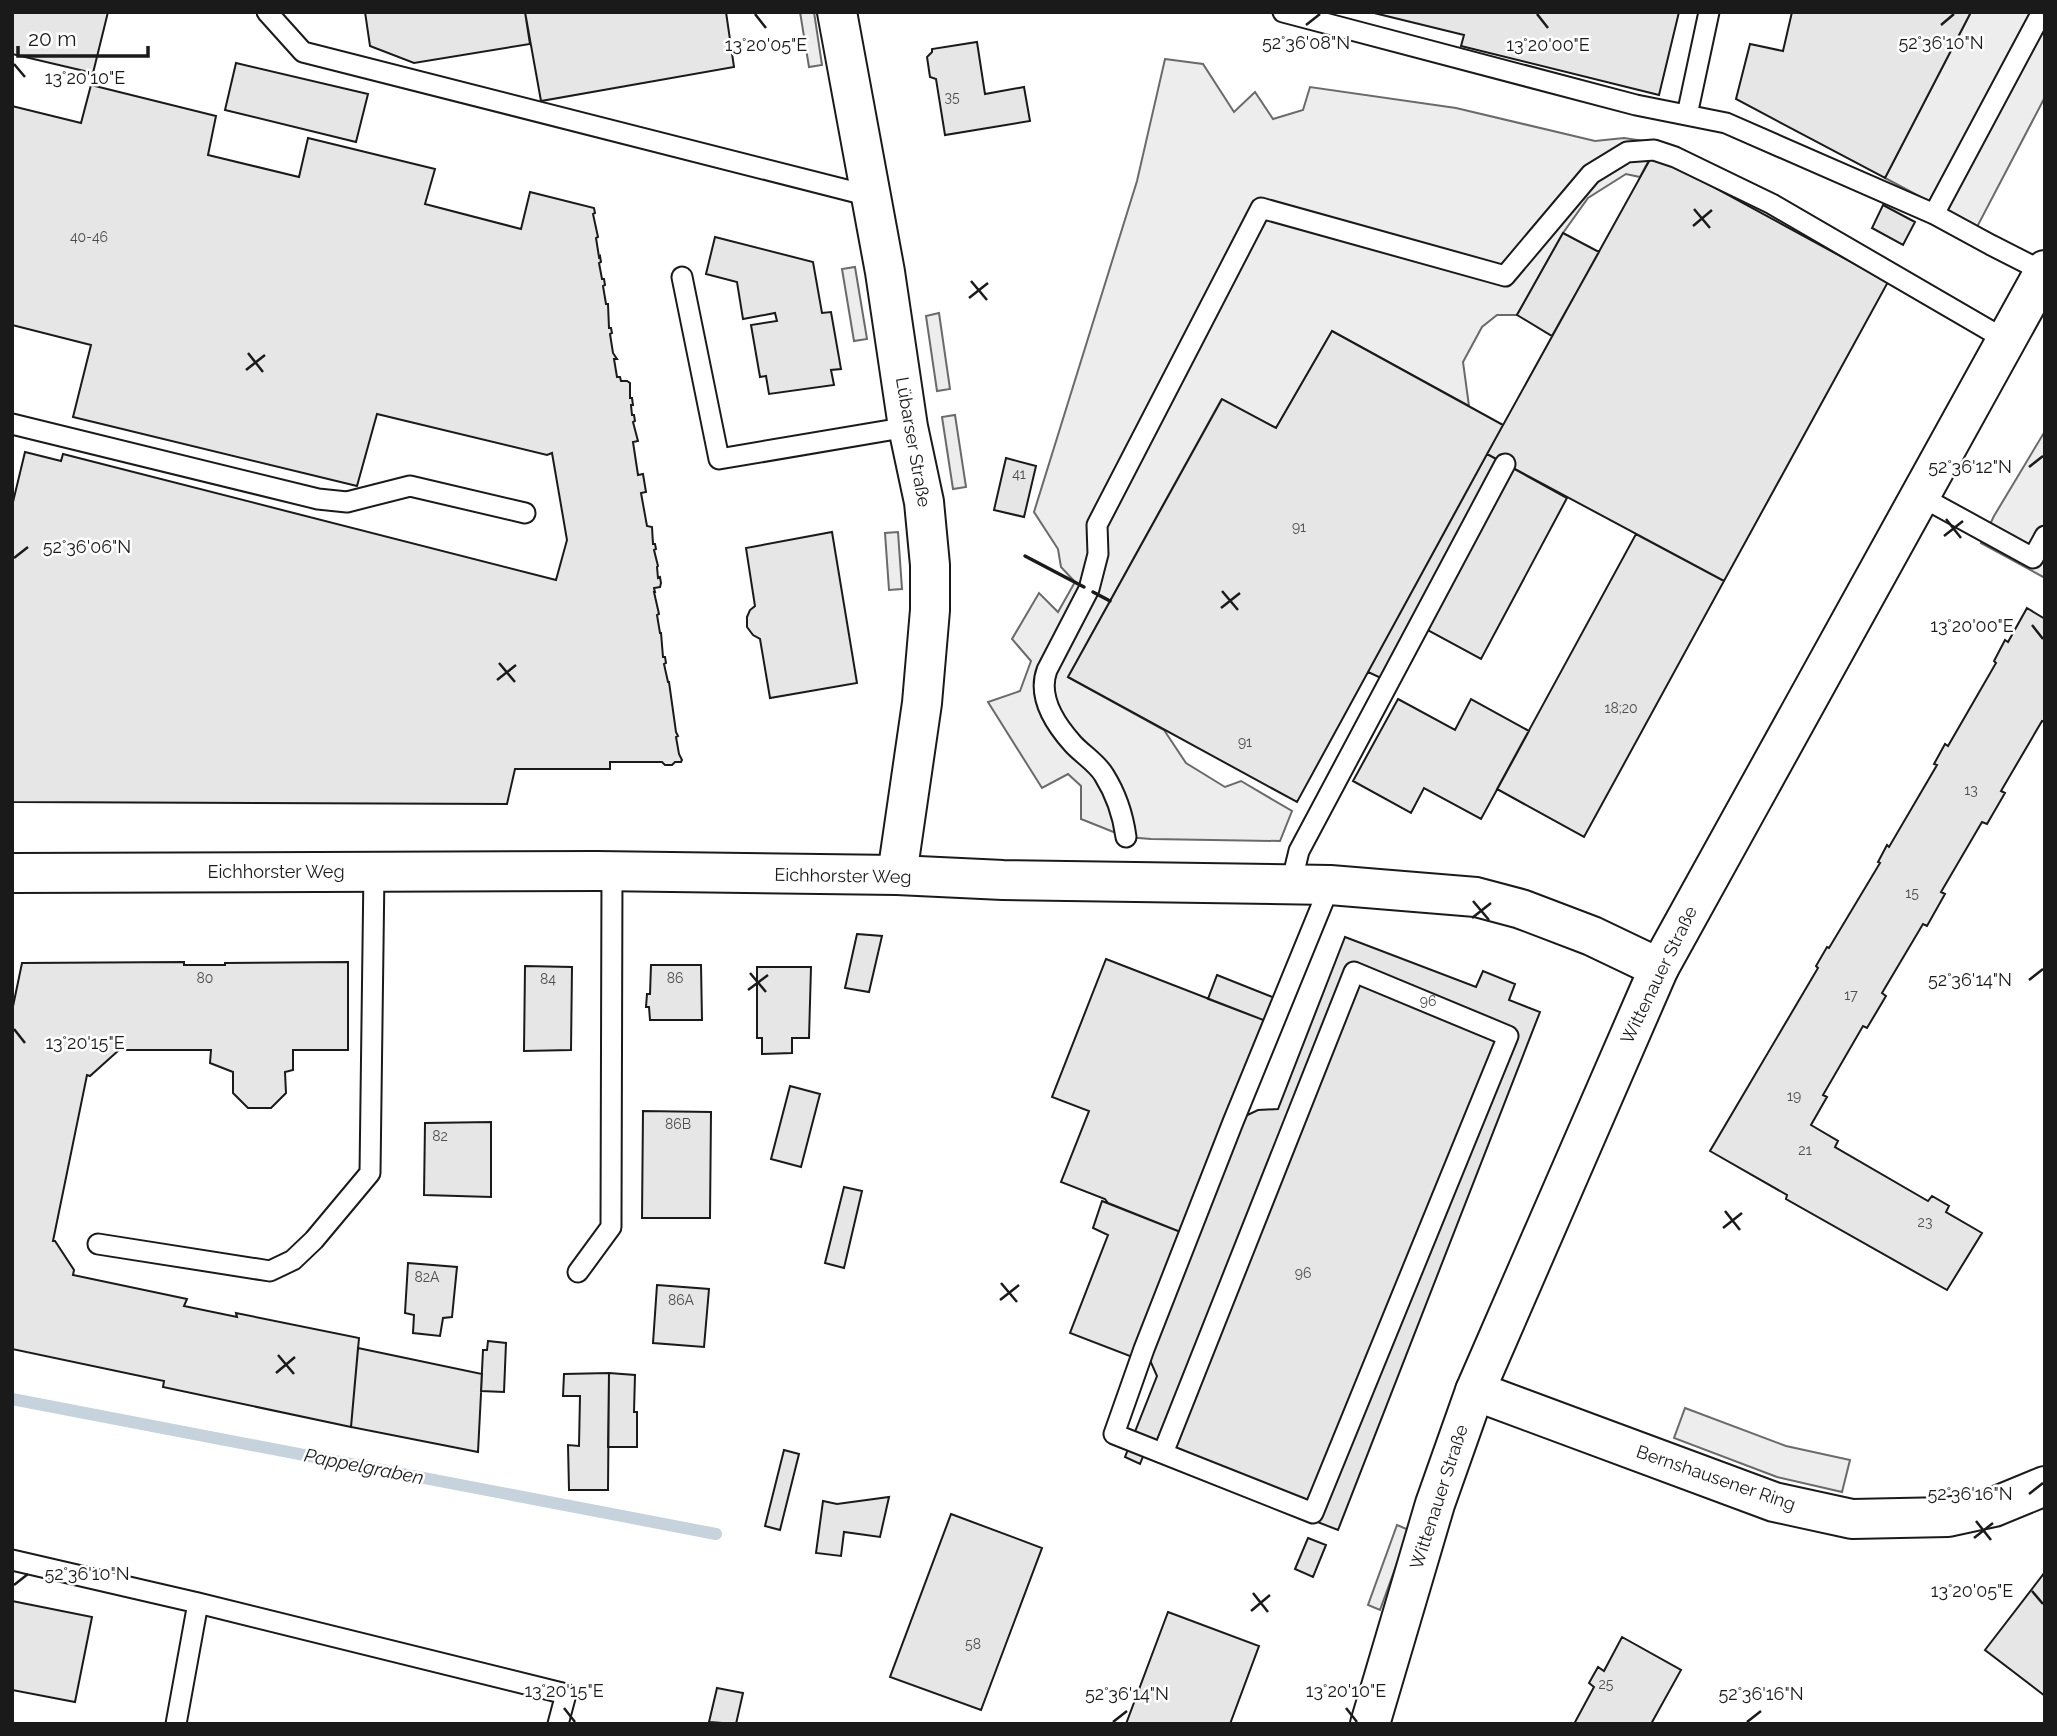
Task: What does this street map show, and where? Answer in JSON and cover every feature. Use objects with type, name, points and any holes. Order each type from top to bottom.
[{"type":"main road","name":"Lübarser Straße","points":[[837,12],[885,272],[908,427],[924,502],[930,565],[930,610],[922,703],[897,876]]},
{"type":"main road","name":"Wittenauer Straße","points":[[1370,1724],[1435,1504],[1475,1391],[1658,968],[2044,271]]},
{"type":"main road","name":"Eichhorster Weg","points":[[12,873],[612,872],[1330,885],[1476,897],[1521,909],[1592,936],[1658,968]]},
{"type":"main road","name":"Bernshausener Ring","points":[[1475,1391],[1774,1502],[1852,1519],[1948,1517],[1994,1507],[2045,1486]]},
{"type":"lane","points":[[267,12],[303,52],[870,196]]},
{"type":"lane","points":[[1283,12],[1636,105],[1726,123],[1934,214],[2044,271]]},
{"type":"lane","points":[[1687,115],[1709,12]]},
{"type":"lane","points":[[1934,214],[2042,12]]},
{"type":"lane","points":[[1126,837],[1123,815],[1103,772],[1073,744],[1049,711],[1043,682],[1088,589],[1098,554],[1097,525],[1261,208],[1505,276],[1591,174],[1627,152],[1664,155],[1772,204],[2006,340]]},
{"type":"lane","points":[[682,277],[719,459],[908,427]]},
{"type":"lane","points":[[12,424],[318,499],[347,502],[410,486],[525,513]]},
{"type":"lane","points":[[1291,884],[1299,851],[1505,464]]},
{"type":"lane","points":[[1920,496],[2033,558],[2045,536]]},
{"type":"lane","points":[[97,1244],[270,1271],[293,1260],[314,1240],[370,1173],[374,871]]},
{"type":"lane","points":[[578,1272],[611,1227],[612,872]]},
{"type":"lane","points":[[1163,1453],[1354,972],[1508,1037],[1313,1513],[1114,1434],[1144,1349],[1233,1122],[1330,885]]},
{"type":"lane","points":[[12,1560],[566,1694],[558,1724]]},
{"type":"lane","points":[[176,1724],[198,1603]]},
{"type":"shaded area","points":[[800,12],[814,12],[822,65],[809,67]]},
{"type":"shaded area","points":[[1971,12],[2045,12],[2045,97],[1977,227],[1885,178]]},
{"type":"shaded area","points":[[1165,59],[1203,64],[1234,112],[1255,92],[1273,119],[1303,110],[1310,87],[1456,108],[1595,141],[1624,138],[1658,143],[1640,177],[1626,174],[1588,198],[1563,233],[1517,315],[1497,315],[1482,327],[1463,362],[1469,406],[1332,331],[1276,428],[1221,400],[1068,677],[1164,730],[1186,763],[1225,787],[1241,781],[1292,811],[1280,841],[1126,837],[1081,819],[1081,786],[1068,774],[1042,788],[988,702],[1020,691],[1031,661],[1012,639],[1039,593],[1058,612],[1075,582],[1061,567],[1058,549],[1034,512],[1137,181]]},
{"type":"shaded area","points":[[855,267],[867,339],[854,341],[842,269]]},
{"type":"shaded area","points":[[939,313],[950,389],[937,391],[926,316]]},
{"type":"shaded area","points":[[955,415],[966,487],[953,489],[942,417]]},
{"type":"shaded area","points":[[2045,431],[2045,578],[1981,543],[1994,516]]},
{"type":"shaded area","points":[[898,532],[902,589],[889,590],[885,533]]},
{"type":"shaded area","points":[[1685,1408],[1786,1446],[1850,1460],[1842,1492],[1777,1477],[1674,1438]]},
{"type":"shaded area","points":[[1397,1525],[1409,1530],[1380,1610],[1368,1605]]},
{"type":"building","points":[[12,12],[108,12],[93,73],[12,54]]},
{"type":"building","points":[[365,12],[525,12],[530,44],[414,63],[370,46]]},
{"type":"building","points":[[525,12],[726,12],[734,67],[541,101]]},
{"type":"building","points":[[1370,12],[1679,12],[1659,95],[1461,46],[1464,35]]},
{"type":"building","points":[[1792,12],[1971,12],[1885,178],[1736,99],[1750,44],[1783,51]]},
{"type":"building","points":[[977,42],[985,94],[1024,87],[1030,121],[945,135],[936,79],[930,77],[927,57],[932,49]]},
{"type":"building","points":[[236,63],[368,94],[356,142],[225,110]]},
{"type":"building","points":[[91,85],[216,116],[208,155],[299,177],[308,138],[435,169],[425,204],[521,229],[530,192],[594,208],[599,263],[608,304],[613,353],[617,359],[614,359],[617,377],[630,383],[632,415],[638,441],[633,442],[638,475],[643,474],[646,492],[641,493],[647,526],[652,527],[656,549],[658,578],[660,577],[661,583],[660,587],[654,588],[654,592],[681,762],[665,765],[662,762],[610,762],[610,769],[515,769],[507,804],[12,802],[12,506],[25,452],[61,461],[63,454],[556,580],[567,540],[552,453],[547,455],[377,414],[357,486],[73,417],[91,345],[12,325],[12,106],[81,123]]},
{"type":"building","points":[[1653,154],[1888,282],[1724,581],[1487,454]]},
{"type":"building","points":[[1883,205],[1915,222],[1903,245],[1872,228]]},
{"type":"building","points":[[1563,233],[1599,252],[1552,336],[1517,315]]},
{"type":"building","points":[[715,237],[813,262],[822,313],[831,312],[841,369],[831,370],[834,385],[769,394],[766,376],[760,377],[751,325],[777,321],[775,313],[743,319],[737,282],[706,274]]},
{"type":"building","points":[[1332,331],[1503,425],[1297,802],[1068,677],[1222,399],[1276,428]]},
{"type":"building","points":[[1487,454],[1567,498],[1481,659],[1413,622],[1383,679],[1368,672]]},
{"type":"building","points":[[1006,458],[1036,466],[1024,517],[994,510]]},
{"type":"building","points":[[832,532],[857,683],[770,698],[760,639],[747,627],[747,617],[755,606],[746,548]]},
{"type":"building","points":[[1636,534],[1724,581],[1584,837],[1497,789]]},
{"type":"building","points":[[2027,608],[2045,619],[2045,722],[2042,721],[2001,791],[2005,793],[1987,824],[1982,822],[1941,892],[1945,894],[1927,926],[1923,924],[1882,993],[1886,996],[1867,1028],[1863,1026],[1823,1095],[1827,1097],[1811,1125],[1838,1141],[1835,1147],[1928,1201],[1932,1196],[1949,1206],[1946,1212],[1982,1233],[1947,1290],[1786,1199],[1787,1195],[1710,1151],[1818,968],[1816,966],[1827,947],[1829,948],[1880,863],[1878,862],[1887,845],[1889,847],[1937,765],[1934,764],[1945,744],[1948,746],[1996,663],[1994,661],[2005,640],[2008,642]]},
{"type":"building","points":[[1398,699],[1455,730],[1471,699],[1529,731],[1481,819],[1424,788],[1411,813],[1353,781]]},
{"type":"building","points":[[857,934],[882,936],[869,992],[845,988]]},
{"type":"building","points":[[1345,937],[1476,987],[1483,971],[1515,984],[1509,1000],[1540,1012],[1338,1530],[1144,1454],[1140,1464],[1125,1457],[1157,1376],[1149,1358],[1241,1118],[1258,1110],[1278,1109]]},
{"type":"building","points":[[1106,959],[1266,1021],[1183,1233],[1061,1182],[1089,1111],[1052,1097]]},
{"type":"building","points":[[184,962],[184,965],[225,965],[348,962],[348,1050],[293,1050],[293,1070],[285,1072],[286,1093],[271,1108],[248,1108],[233,1093],[233,1072],[210,1063],[211,1050],[119,1050],[90,1076],[87,1075],[53,1241],[74,1270],[73,1275],[187,1299],[184,1306],[237,1317],[236,1313],[359,1338],[351,1427],[163,1387],[164,1381],[12,1349],[12,1011],[22,963]]},
{"type":"building","points":[[651,965],[701,965],[702,1020],[650,1020],[649,1007],[646,1007],[647,994],[650,994]]},
{"type":"building","points":[[525,966],[572,967],[571,1050],[524,1051]]},
{"type":"building","points":[[757,967],[811,967],[809,1038],[792,1038],[792,1053],[762,1054],[762,1038],[757,1038]]},
{"type":"building","points":[[1217,975],[1275,998],[1266,1021],[1208,999]]},
{"type":"building","points":[[790,1086],[820,1094],[801,1167],[771,1159]]},
{"type":"building","points":[[643,1111],[711,1112],[710,1218],[642,1218]]},
{"type":"building","points":[[491,1122],[491,1197],[424,1195],[425,1123]]},
{"type":"building","points":[[844,1187],[862,1191],[844,1268],[825,1263]]},
{"type":"building","points":[[1102,1201],[1183,1233],[1135,1358],[1070,1333],[1108,1235],[1093,1228]]},
{"type":"building","points":[[408,1263],[457,1267],[452,1317],[443,1318],[440,1336],[413,1333],[414,1315],[405,1313]]},
{"type":"building","points":[[657,1285],[709,1289],[704,1347],[653,1343]]},
{"type":"building","points":[[488,1341],[506,1343],[504,1392],[481,1391],[483,1350],[487,1350]]},
{"type":"building","points":[[358,1348],[482,1374],[478,1452],[351,1427]]},
{"type":"building","points":[[609,1373],[608,1490],[569,1490],[568,1445],[579,1446],[580,1396],[563,1396],[564,1374]]},
{"type":"building","points":[[609,1373],[635,1375],[637,1447],[608,1447]]},
{"type":"building","points":[[784,1450],[799,1454],[780,1530],[765,1526]]},
{"type":"building","points":[[889,1497],[880,1537],[844,1532],[841,1556],[816,1553],[823,1501],[837,1504]]},
{"type":"building","points":[[951,1514],[1042,1548],[981,1710],[890,1677]]},
{"type":"building","points":[[1308,1538],[1326,1545],[1313,1577],[1295,1569]]},
{"type":"building","points":[[2045,1572],[2045,1696],[1985,1650]]},
{"type":"building","points":[[12,1601],[92,1617],[75,1702],[12,1690]]},
{"type":"building","points":[[1168,1612],[1259,1646],[1230,1724],[1126,1724]]},
{"type":"building","points":[[1622,1637],[1681,1670],[1651,1724],[1574,1724],[1594,1687],[1589,1683],[1598,1667],[1604,1671]]},
{"type":"building","points":[[717,1688],[743,1693],[736,1724],[709,1722]]},
{"type":"waterway","name":"Pappelgraben","points":[[12,1399],[716,1534]]},
{"type":"wall","points":[[1025,556],[1084,587]]},
{"type":"wall","points":[[1093,592],[1110,601]]}]
